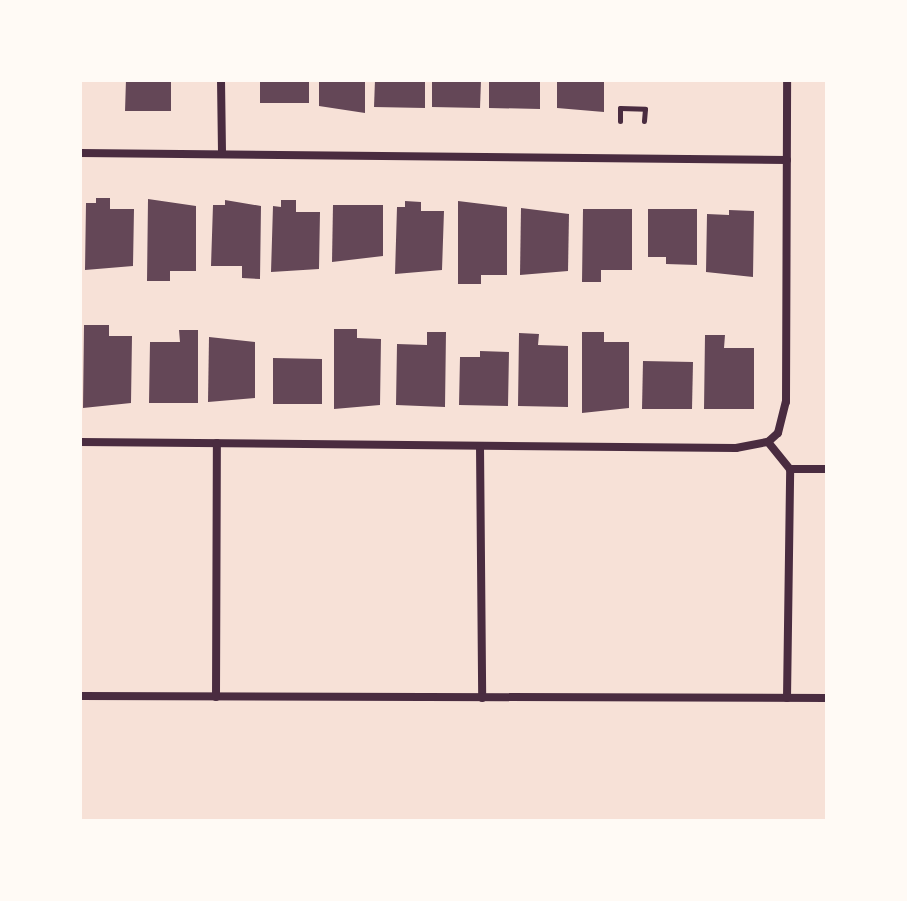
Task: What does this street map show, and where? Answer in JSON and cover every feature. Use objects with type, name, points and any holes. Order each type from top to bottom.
[{"type":"street","points":[[221,80],[222,153]]},
{"type":"street","points":[[80,442],[736,448],[768,442],[778,433],[786,402],[787,80]]},
{"type":"street","points":[[80,153],[787,160]]},
{"type":"street","points":[[768,442],[790,469],[787,698]]},
{"type":"street","points":[[216,697],[217,443]]},
{"type":"street","points":[[480,446],[482,698]]},
{"type":"street","points":[[790,469],[827,469]]},
{"type":"street","points":[[80,696],[827,698]]},
{"type":"path","points":[[620,121],[620,108],[645,109],[644,121]]},
{"type":"building","points":[[126,80],[171,80],[171,111],[125,111]]},
{"type":"building","points":[[260,80],[309,80],[309,103],[260,103]]},
{"type":"building","points":[[319,80],[365,80],[365,113],[319,106]]},
{"type":"building","points":[[375,80],[425,80],[425,108],[374,107]]},
{"type":"building","points":[[432,80],[481,80],[480,108],[432,107]]},
{"type":"building","points":[[489,80],[540,80],[540,109],[489,108]]},
{"type":"building","points":[[557,80],[604,80],[604,112],[557,108]]},
{"type":"building","points":[[96,198],[110,198],[110,209],[134,209],[133,266],[85,270],[86,203],[96,203]]},
{"type":"building","points":[[148,199],[196,206],[196,271],[170,271],[170,281],[147,281]]},
{"type":"building","points":[[225,200],[261,206],[260,279],[242,278],[242,266],[211,266],[213,205],[225,205]]},
{"type":"building","points":[[281,200],[296,200],[296,212],[320,212],[319,269],[271,272],[273,206],[281,207]]},
{"type":"building","points":[[405,201],[421,202],[421,211],[444,211],[442,270],[395,274],[397,207],[405,207]]},
{"type":"building","points":[[458,201],[507,207],[507,275],[481,275],[481,284],[458,284]]},
{"type":"building","points":[[333,205],[383,205],[383,256],[332,262]]},
{"type":"building","points":[[521,208],[569,214],[568,271],[520,275]]},
{"type":"building","points":[[583,209],[632,209],[632,270],[601,270],[601,282],[582,282]]},
{"type":"building","points":[[648,209],[697,209],[697,265],[666,264],[666,257],[648,257]]},
{"type":"building","points":[[729,210],[754,211],[753,277],[706,272],[707,214],[729,215]]},
{"type":"building","points":[[84,325],[109,325],[109,336],[132,336],[131,403],[83,408]]},
{"type":"building","points":[[334,329],[357,329],[357,338],[381,339],[380,405],[334,409]]},
{"type":"building","points":[[179,330],[198,330],[198,403],[149,403],[150,342],[180,342]]},
{"type":"building","points":[[427,332],[446,332],[445,407],[396,405],[397,344],[427,345]]},
{"type":"building","points":[[582,332],[604,332],[604,342],[629,342],[629,408],[582,413]]},
{"type":"building","points":[[519,333],[539,334],[538,345],[568,346],[568,407],[518,406]]},
{"type":"building","points":[[705,335],[725,335],[724,348],[754,348],[754,409],[704,409]]},
{"type":"building","points":[[209,337],[255,342],[255,398],[208,402]]},
{"type":"building","points":[[480,351],[509,352],[508,406],[459,405],[460,357],[480,357]]},
{"type":"building","points":[[273,358],[322,359],[322,404],[273,404]]},
{"type":"building","points":[[643,361],[693,362],[692,409],[642,409]]}]
